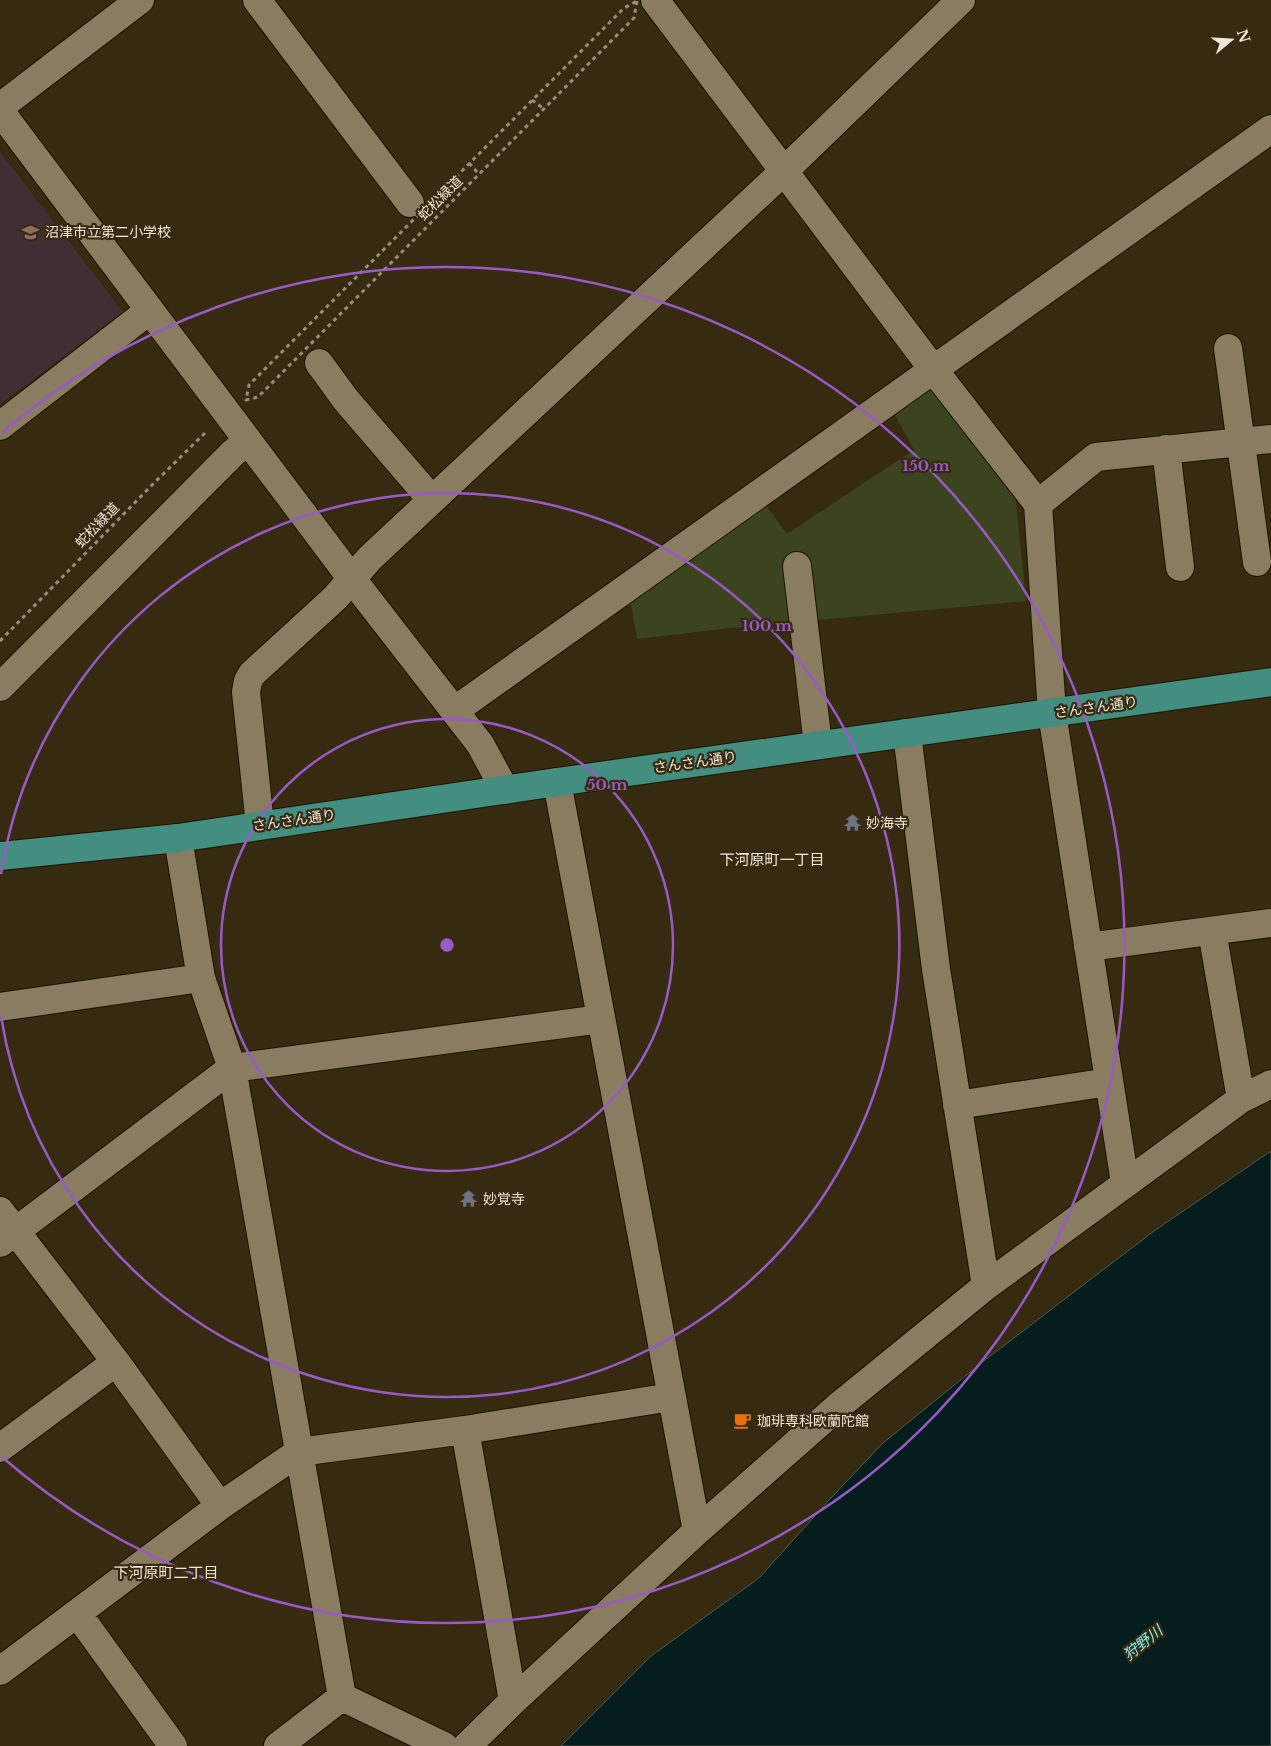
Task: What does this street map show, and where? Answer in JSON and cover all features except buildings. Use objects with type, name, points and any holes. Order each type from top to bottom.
[{"type":"main road","name":"さんさん通り","points":[[0,856],[178,838],[558,782],[1271,682]]},
{"type":"street","points":[[140,0],[0,109],[352,579],[480,744],[505,790]]},
{"type":"street","points":[[257,0],[410,203]]},
{"type":"street","points":[[655,0],[933,369],[1038,504],[1052,713],[1125,1183]]},
{"type":"street","points":[[260,825],[246,692],[248,681],[252,674],[335,598],[370,558],[784,171],[961,0]]},
{"type":"street","points":[[454,711],[1271,130]]},
{"type":"street","points":[[0,426],[150,310]]},
{"type":"street","points":[[1228,348],[1257,562]]},
{"type":"street","points":[[319,364],[346,400],[432,500]]},
{"type":"street","points":[[1038,504],[1096,457],[1271,439]]},
{"type":"street","points":[[0,687],[232,453],[248,441]]},
{"type":"street","points":[[1166,449],[1180,567]]},
{"type":"street","points":[[797,566],[818,746]]},
{"type":"street","points":[[907,733],[936,969],[986,1286]]},
{"type":"street","points":[[558,782],[696,1531]]},
{"type":"street","points":[[178,838],[201,978],[232,1068],[342,1697]]},
{"type":"street","points":[[1088,946],[1271,924]]},
{"type":"street","points":[[1212,931],[1241,1099]]},
{"type":"street","points":[[0,1007],[201,978]]},
{"type":"street","points":[[220,1506],[116,1362],[5,1229],[232,1068],[601,1019]]},
{"type":"street","points":[[957,1105],[1109,1082]]},
{"type":"street","points":[[467,1746],[696,1531],[841,1404],[986,1286],[1241,1099],[1271,1084]]},
{"type":"street","points":[[0,1448],[116,1362]]},
{"type":"street","points":[[0,1671],[220,1506],[299,1452],[465,1430],[672,1397]]},
{"type":"street","points":[[465,1430],[513,1701]]},
{"type":"street","points":[[77,1614],[173,1746]]},
{"type":"street","points":[[278,1746],[342,1697]]},
{"type":"street","points":[[342,1697],[444,1746]]},
{"type":"path","name":"蛇松緑道","points":[[246,400],[258,398],[634,18],[637,0]]},
{"type":"path","points":[[532,100],[544,109]]},
{"type":"path","points":[[469,163],[479,174]]},
{"type":"path","name":"蛇松緑道","points":[[0,641],[150,486],[207,431]]},
{"type":"shaded area","name":"沼津市立第二小学校","points":[[0,152],[123,312],[0,404]]},
{"type":"green space","points":[[932,376],[1015,492],[1026,601],[730,628],[637,639],[628,587],[762,500],[787,534],[914,450],[892,409]]},
{"type":"water","name":"狩野川","points":[[1271,1151],[1271,1746],[561,1746],[651,1656],[759,1578],[883,1443],[985,1360],[1154,1231]]},
{"type":"place","name":"沼津市立第二小学校","points":[[31,232]]},
{"type":"place","name":"妙海寺","points":[[852,823]]},
{"type":"place","name":"妙覚寺","points":[[469,1199]]},
{"type":"place","name":"珈琲専科欧蘭陀館","points":[[743,1421]]},
{"type":"district","name":"下河原町一丁目","points":[[772,860]]},
{"type":"district","name":"下河原町二丁目","points":[[166,1573]]}]
